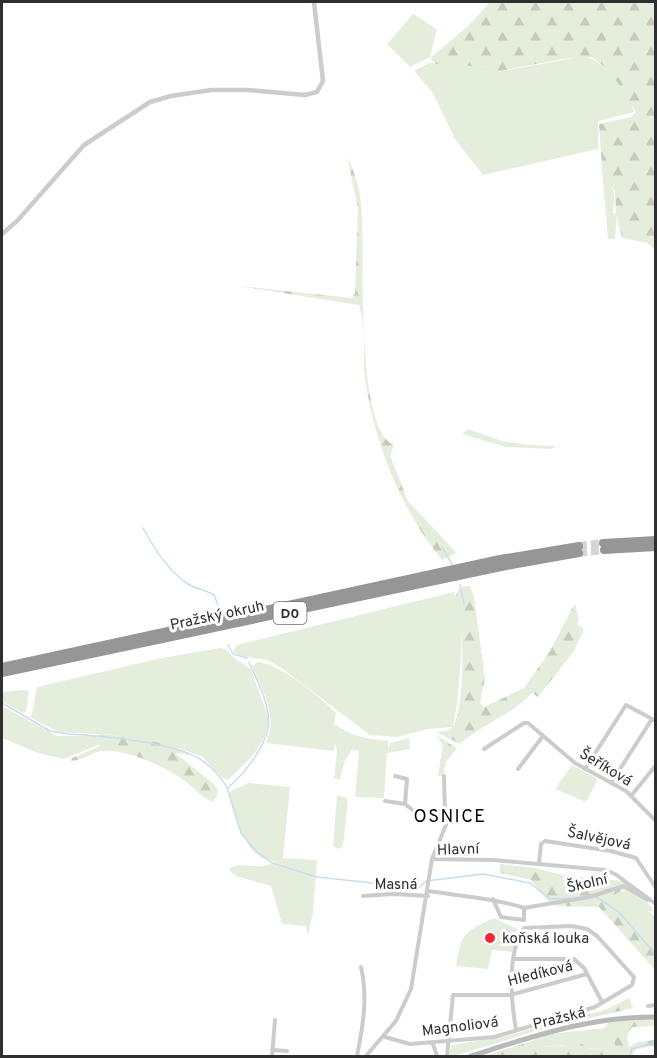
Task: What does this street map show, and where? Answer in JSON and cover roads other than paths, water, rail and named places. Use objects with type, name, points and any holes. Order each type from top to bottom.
[{"type":"highway","points":[[656,540],[604,547],[656,547]]},
{"type":"highway","name":"Pražský okruh","points":[[2,667],[500,559],[579,549],[2,673]]},
{"type":"main road","name":"Pražská","points":[[471,1056],[571,1026],[602,1020],[656,1017]]},
{"type":"street","points":[[2,234],[17,221],[84,145],[150,102],[171,96],[211,90],[305,95],[317,92],[323,81],[314,2]]},
{"type":"street","points":[[585,769],[626,705],[654,720],[611,783]]},
{"type":"street","name":"Šeříková","points":[[484,749],[524,723],[528,723],[585,769],[631,796],[656,821]]},
{"type":"street","points":[[518,769],[543,735]]},
{"type":"street","points":[[631,796],[656,765]]},
{"type":"street","points":[[395,776],[407,779],[405,804]]},
{"type":"street","points":[[444,776],[446,814]]},
{"type":"street","points":[[385,801],[405,804],[415,812],[453,815],[452,819],[448,820],[432,859]]},
{"type":"street","name":"Šalvějová","points":[[538,863],[541,844],[545,841],[611,851],[636,858],[656,888]]},
{"type":"street","name":"Hlavní","points":[[366,1056],[385,1037],[396,1021],[411,989],[432,859],[538,863],[605,870],[615,874],[653,902]]},
{"type":"street","name":"Školní","points":[[428,894],[493,899],[524,908],[589,897],[624,886],[653,902]]},
{"type":"street","name":"Masná","points":[[363,896],[428,894]]},
{"type":"street","points":[[493,899],[501,917],[524,920],[524,908]]},
{"type":"street","name":"Magnoliová","points":[[385,1037],[410,1044],[433,1044],[494,1037],[595,1006],[632,985],[635,981],[633,975],[597,936],[579,927],[524,928],[514,958]]},
{"type":"street","points":[[516,1030],[510,994],[514,958],[567,957],[579,963],[602,1002]]},
{"type":"street","points":[[357,1056],[364,1020],[366,988],[361,967]]},
{"type":"street","name":"Hledíková","points":[[447,1056],[453,995],[510,994],[587,974]]},
{"type":"street","points":[[648,1006],[656,1005]]},
{"type":"street","points":[[274,1020],[272,1054],[287,1051]]},
{"type":"street","points":[[433,1044],[437,1056]]},
{"type":"waterway","points":[[143,528],[168,566],[188,584],[214,595],[221,613]]},
{"type":"waterway","points":[[442,547],[452,564]]},
{"type":"waterway","points":[[460,585],[464,604]]},
{"type":"waterway","points":[[228,645],[233,654],[247,658]]},
{"type":"waterway","points":[[243,773],[263,743],[268,719],[263,694],[249,662]]},
{"type":"waterway","points":[[2,703],[50,731],[68,734]]},
{"type":"waterway","points":[[69,734],[137,741],[188,753],[208,765],[228,790]]},
{"type":"waterway","points":[[228,788],[242,774]]},
{"type":"waterway","points":[[228,791],[241,833],[256,851],[272,863],[317,877],[382,884],[394,892]]},
{"type":"waterway","points":[[399,893],[420,887],[426,881],[483,874],[530,883],[550,899],[570,898]]},
{"type":"waterway","points":[[596,897],[619,912],[656,955]]},
{"type":"waterway","points":[[630,1056],[632,1049],[656,1042]]},
{"type":"tunnel","points":[[579,546],[603,543]]},
{"type":"tunnel","points":[[579,553],[604,550]]},
{"type":"place","name":"koňská louka","points":[[490,938]]},
{"type":"district","name":"OSNICE","points":[[450,816]]}]
